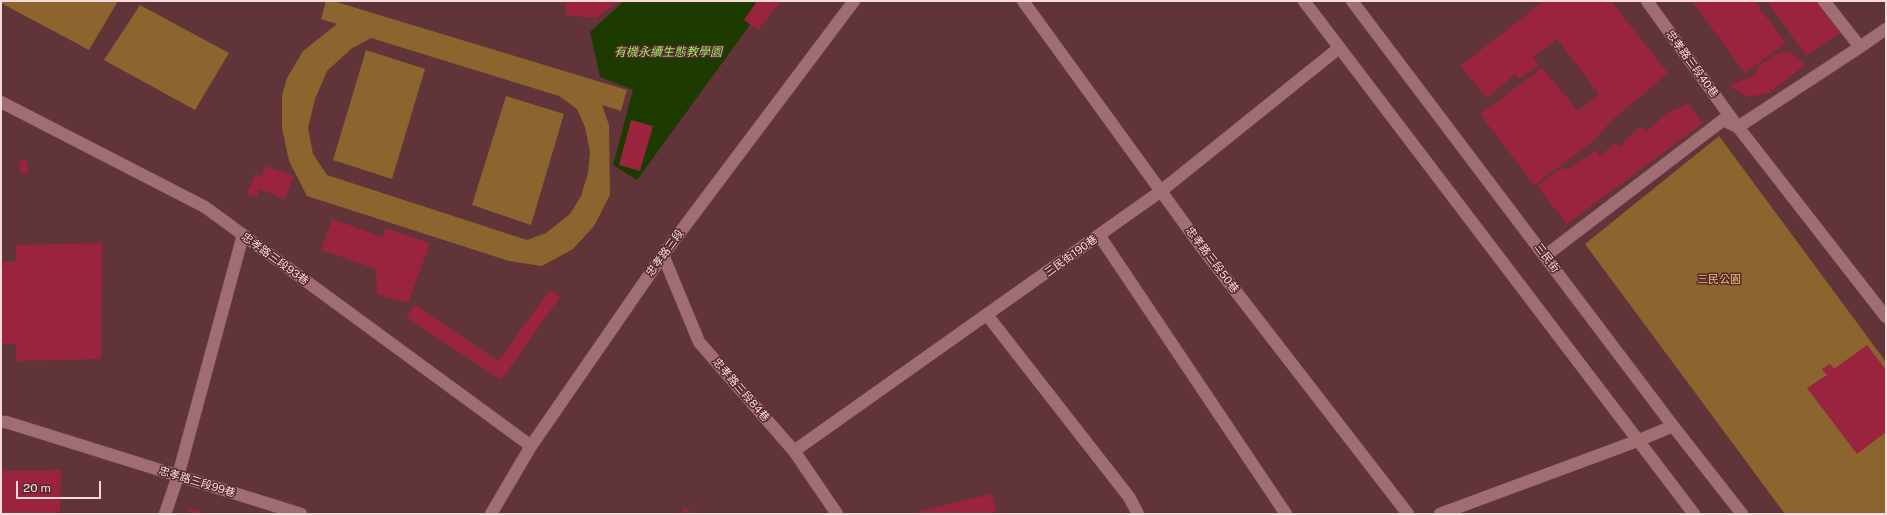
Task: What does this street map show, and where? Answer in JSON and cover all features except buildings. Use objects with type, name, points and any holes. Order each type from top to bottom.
[{"type":"street","name":"忠孝路三段","points":[[491,514],[531,446],[663,255],[854,1]]},
{"type":"street","points":[[1304,1],[1694,514]]},
{"type":"street","name":"三民街","points":[[1352,1],[1673,426],[1742,514]]},
{"type":"street","name":"忠孝路三段40巷","points":[[1647,1],[1738,127],[1886,317]]},
{"type":"street","points":[[1824,1],[1860,47]]},
{"type":"street","name":"忠孝路三段50巷","points":[[1026,2],[1200,245],[1408,514]]},
{"type":"street","points":[[1545,256],[1723,120],[1738,127],[1886,29]]},
{"type":"street","name":"三民街190巷","points":[[794,451],[1161,191],[1339,48]]},
{"type":"street","name":"忠孝路三段93巷","points":[[1,102],[204,207],[531,446]]},
{"type":"street","points":[[165,514],[178,476],[243,235]]},
{"type":"street","points":[[1099,235],[1286,514]]},
{"type":"street","name":"忠孝路三段84巷","points":[[663,255],[699,342],[794,451],[837,514]]},
{"type":"street","points":[[987,315],[1129,496],[1138,514]]},
{"type":"street","name":"忠孝路三段99巷","points":[[1,422],[6,422],[301,514]]},
{"type":"street","points":[[1440,514],[1637,441],[1673,426]]},
{"type":"green space","points":[[1,1],[118,1],[89,50],[1,3]]},
{"type":"green space","points":[[326,1],[333,1],[627,90],[621,111],[602,105],[609,125],[610,195],[594,226],[573,249],[542,266],[509,261],[307,196],[289,161],[282,128],[282,95],[287,78],[303,51],[337,24],[321,19]],"holes":[[[371,38],[559,96],[577,109],[585,127],[590,152],[588,173],[581,196],[570,214],[546,233],[527,240],[327,175],[313,154],[308,128],[315,99],[327,71],[351,49]]]},
{"type":"green space","points":[[140,5],[229,53],[195,110],[104,60]]},
{"type":"green space","points":[[366,50],[425,69],[392,179],[333,160]]},
{"type":"green space","points":[[506,96],[564,114],[531,225],[472,205]]},
{"type":"green space","name":"三民公園","points":[[1719,136],[1886,362],[1886,514],[1785,514],[1585,244]]},
{"type":"water","name":"有機永續生態教學園","points":[[624,1],[756,1],[760,11],[637,180],[613,165],[633,90],[600,77],[590,32]]}]
